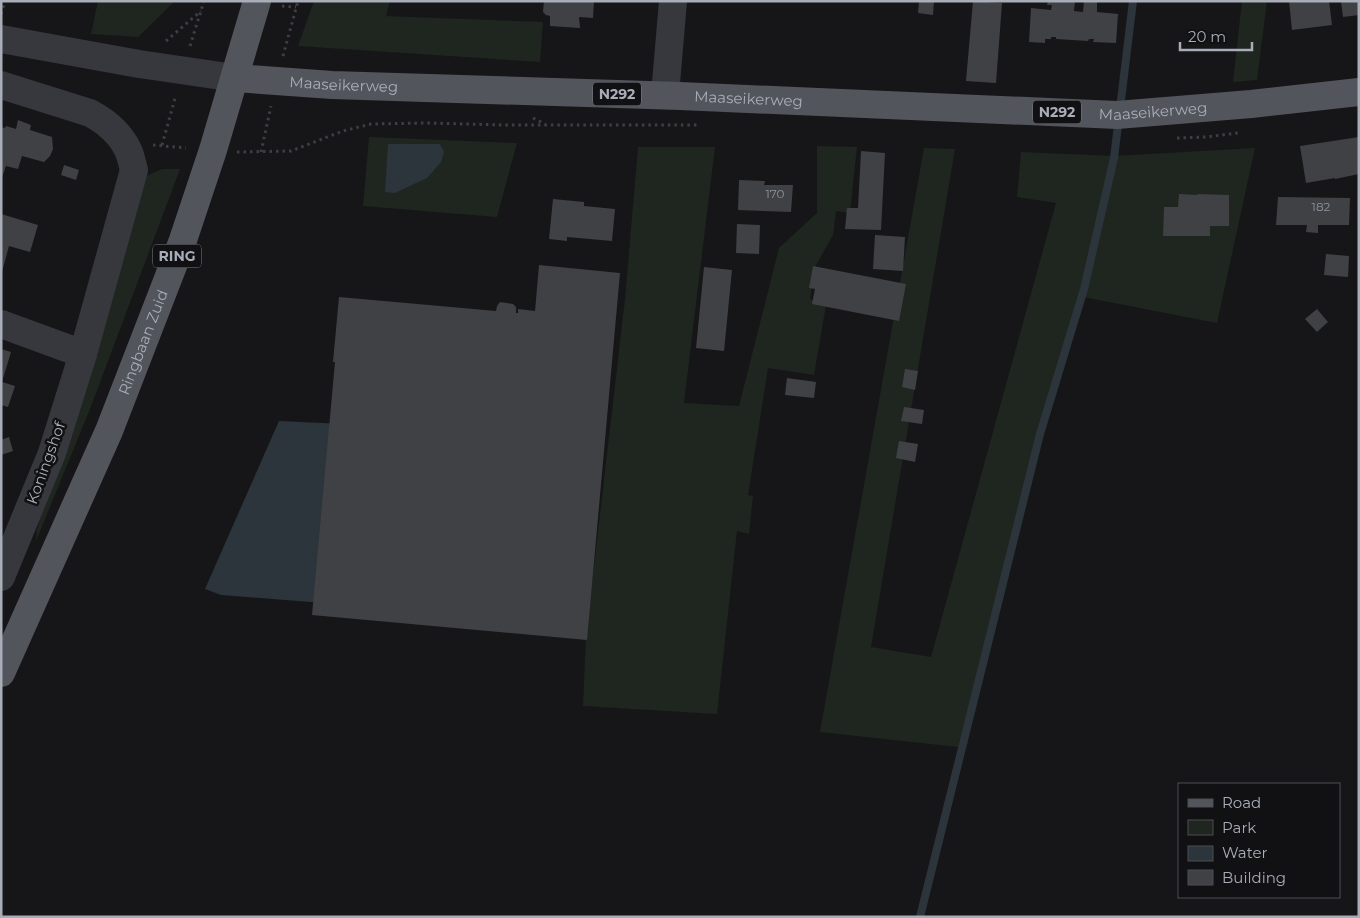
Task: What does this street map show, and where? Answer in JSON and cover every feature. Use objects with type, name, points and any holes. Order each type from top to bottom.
[{"type":"main road","name":"Ringbaan Zuid","points":[[1,673],[109,431],[183,240],[213,150],[257,1]]},
{"type":"main road","name":"Maaseikerweg","points":[[235,78],[332,85],[665,95],[1117,115],[1251,104],[1359,92]]},
{"type":"street","points":[[665,95],[673,1]]},
{"type":"street","name":"Maaseikerweg","points":[[1,40],[139,64],[235,78]]},
{"type":"street","name":"Koningshof","points":[[1,85],[90,113],[102,119],[114,129],[128,149],[134,170],[83,354],[52,452],[2,571]]},
{"type":"street","points":[[1,324],[83,354]]},
{"type":"path","points":[[1,14],[5,1]]},
{"type":"path","points":[[139,64],[201,11]]},
{"type":"path","name":"Maaseikerweg","points":[[261,152],[291,151],[343,131],[371,124],[704,125]]},
{"type":"green space","points":[[98,1],[175,1],[138,37],[91,34]]},
{"type":"green space","points":[[314,1],[390,1],[386,16],[543,22],[540,62],[298,46]]},
{"type":"green space","points":[[1242,1],[1267,1],[1257,80],[1233,82]]},
{"type":"green space","points":[[369,137],[517,143],[497,217],[363,206]]},
{"type":"green space","points":[[817,146],[857,147],[850,213],[836,211],[833,235],[815,267],[810,299],[826,305],[814,375],[768,368],[748,495],[753,496],[749,534],[737,531],[717,714],[583,706],[586,635],[625,299],[638,147],[715,147],[684,403],[739,406],[779,248],[817,213]]},
{"type":"green space","points":[[924,148],[955,149],[871,647],[931,657],[1056,203],[1017,197],[1021,152],[1114,156],[1255,148],[1217,323],[1078,296],[958,747],[820,732]]},
{"type":"green space","points":[[162,169],[180,169],[90,409],[36,541],[37,529],[142,178]]},
{"type":"water","points":[[388,144],[440,144],[444,152],[441,162],[427,178],[395,193],[385,192]]},
{"type":"water","points":[[279,421],[343,424],[323,603],[221,595],[205,589]]},
{"type":"building","points":[[544,1],[594,1],[593,18],[579,17],[580,28],[550,26],[550,16],[543,12]]},
{"type":"building","points":[[919,1],[934,1],[933,15],[918,13]]},
{"type":"building","points":[[973,1],[1002,3],[996,83],[966,81]]},
{"type":"building","points":[[1048,1],[1075,1],[1074,11],[1083,12],[1084,1],[1097,1],[1097,12],[1118,14],[1116,43],[1093,42],[1094,39],[1089,39],[1088,41],[1056,39],[1056,37],[1045,39],[1045,43],[1029,42],[1031,8],[1051,10],[1052,5],[1047,5]]},
{"type":"building","points":[[1289,1],[1329,1],[1332,25],[1292,30]]},
{"type":"building","points":[[1341,1],[1359,1],[1359,15],[1343,17]]},
{"type":"building","points":[[18,120],[31,125],[30,130],[52,137],[53,149],[50,156],[44,162],[22,156],[18,169],[6,166],[1,180],[1,127],[5,128],[6,126],[16,129]]},
{"type":"building","points":[[1359,137],[1359,174],[1306,183],[1300,146]]},
{"type":"building","points":[[861,151],[885,153],[881,230],[845,229],[847,208],[858,208]]},
{"type":"building","points":[[64,165],[79,170],[76,180],[61,175]]},
{"type":"building","points":[[739,180],[765,181],[764,185],[793,185],[791,212],[738,210]]},
{"type":"building","points":[[1179,194],[1229,195],[1229,226],[1210,226],[1210,236],[1163,236],[1164,207],[1178,207]]},
{"type":"building","points":[[1278,197],[1350,198],[1349,225],[1318,225],[1318,233],[1306,232],[1307,225],[1276,225]]},
{"type":"building","points":[[553,199],[584,202],[584,206],[615,209],[612,241],[567,237],[567,241],[549,239]]},
{"type":"building","points":[[1,214],[38,225],[30,252],[9,246],[2,272]]},
{"type":"building","points":[[737,224],[760,225],[759,254],[736,253]]},
{"type":"building","points":[[875,235],[905,237],[903,271],[873,269]]},
{"type":"building","points":[[1326,254],[1349,256],[1348,277],[1324,275]]},
{"type":"building","points":[[539,265],[620,273],[587,640],[312,615],[335,362],[333,362],[339,297],[496,311],[500,302],[513,304],[516,307],[516,313],[518,313],[518,309],[535,311]]},
{"type":"building","points":[[813,266],[906,284],[899,321],[812,304],[815,289],[809,288]]},
{"type":"building","points":[[704,267],[732,270],[724,351],[696,348]]},
{"type":"building","points":[[1317,309],[1328,322],[1317,332],[1305,319]]},
{"type":"building","points":[[1,349],[11,352],[2,382],[15,386],[8,407],[1,405]]},
{"type":"building","points":[[905,369],[918,371],[915,390],[902,387]]},
{"type":"building","points":[[787,378],[816,382],[814,398],[785,395]]},
{"type":"building","points":[[904,407],[924,410],[922,424],[901,421]]},
{"type":"building","points":[[9,437],[13,451],[1,455],[1,440]]},
{"type":"building","points":[[899,441],[918,444],[915,462],[896,458]]},
{"type":"waterway","points":[[920,917],[1040,434],[1084,289],[1114,158],[1133,1]]}]
